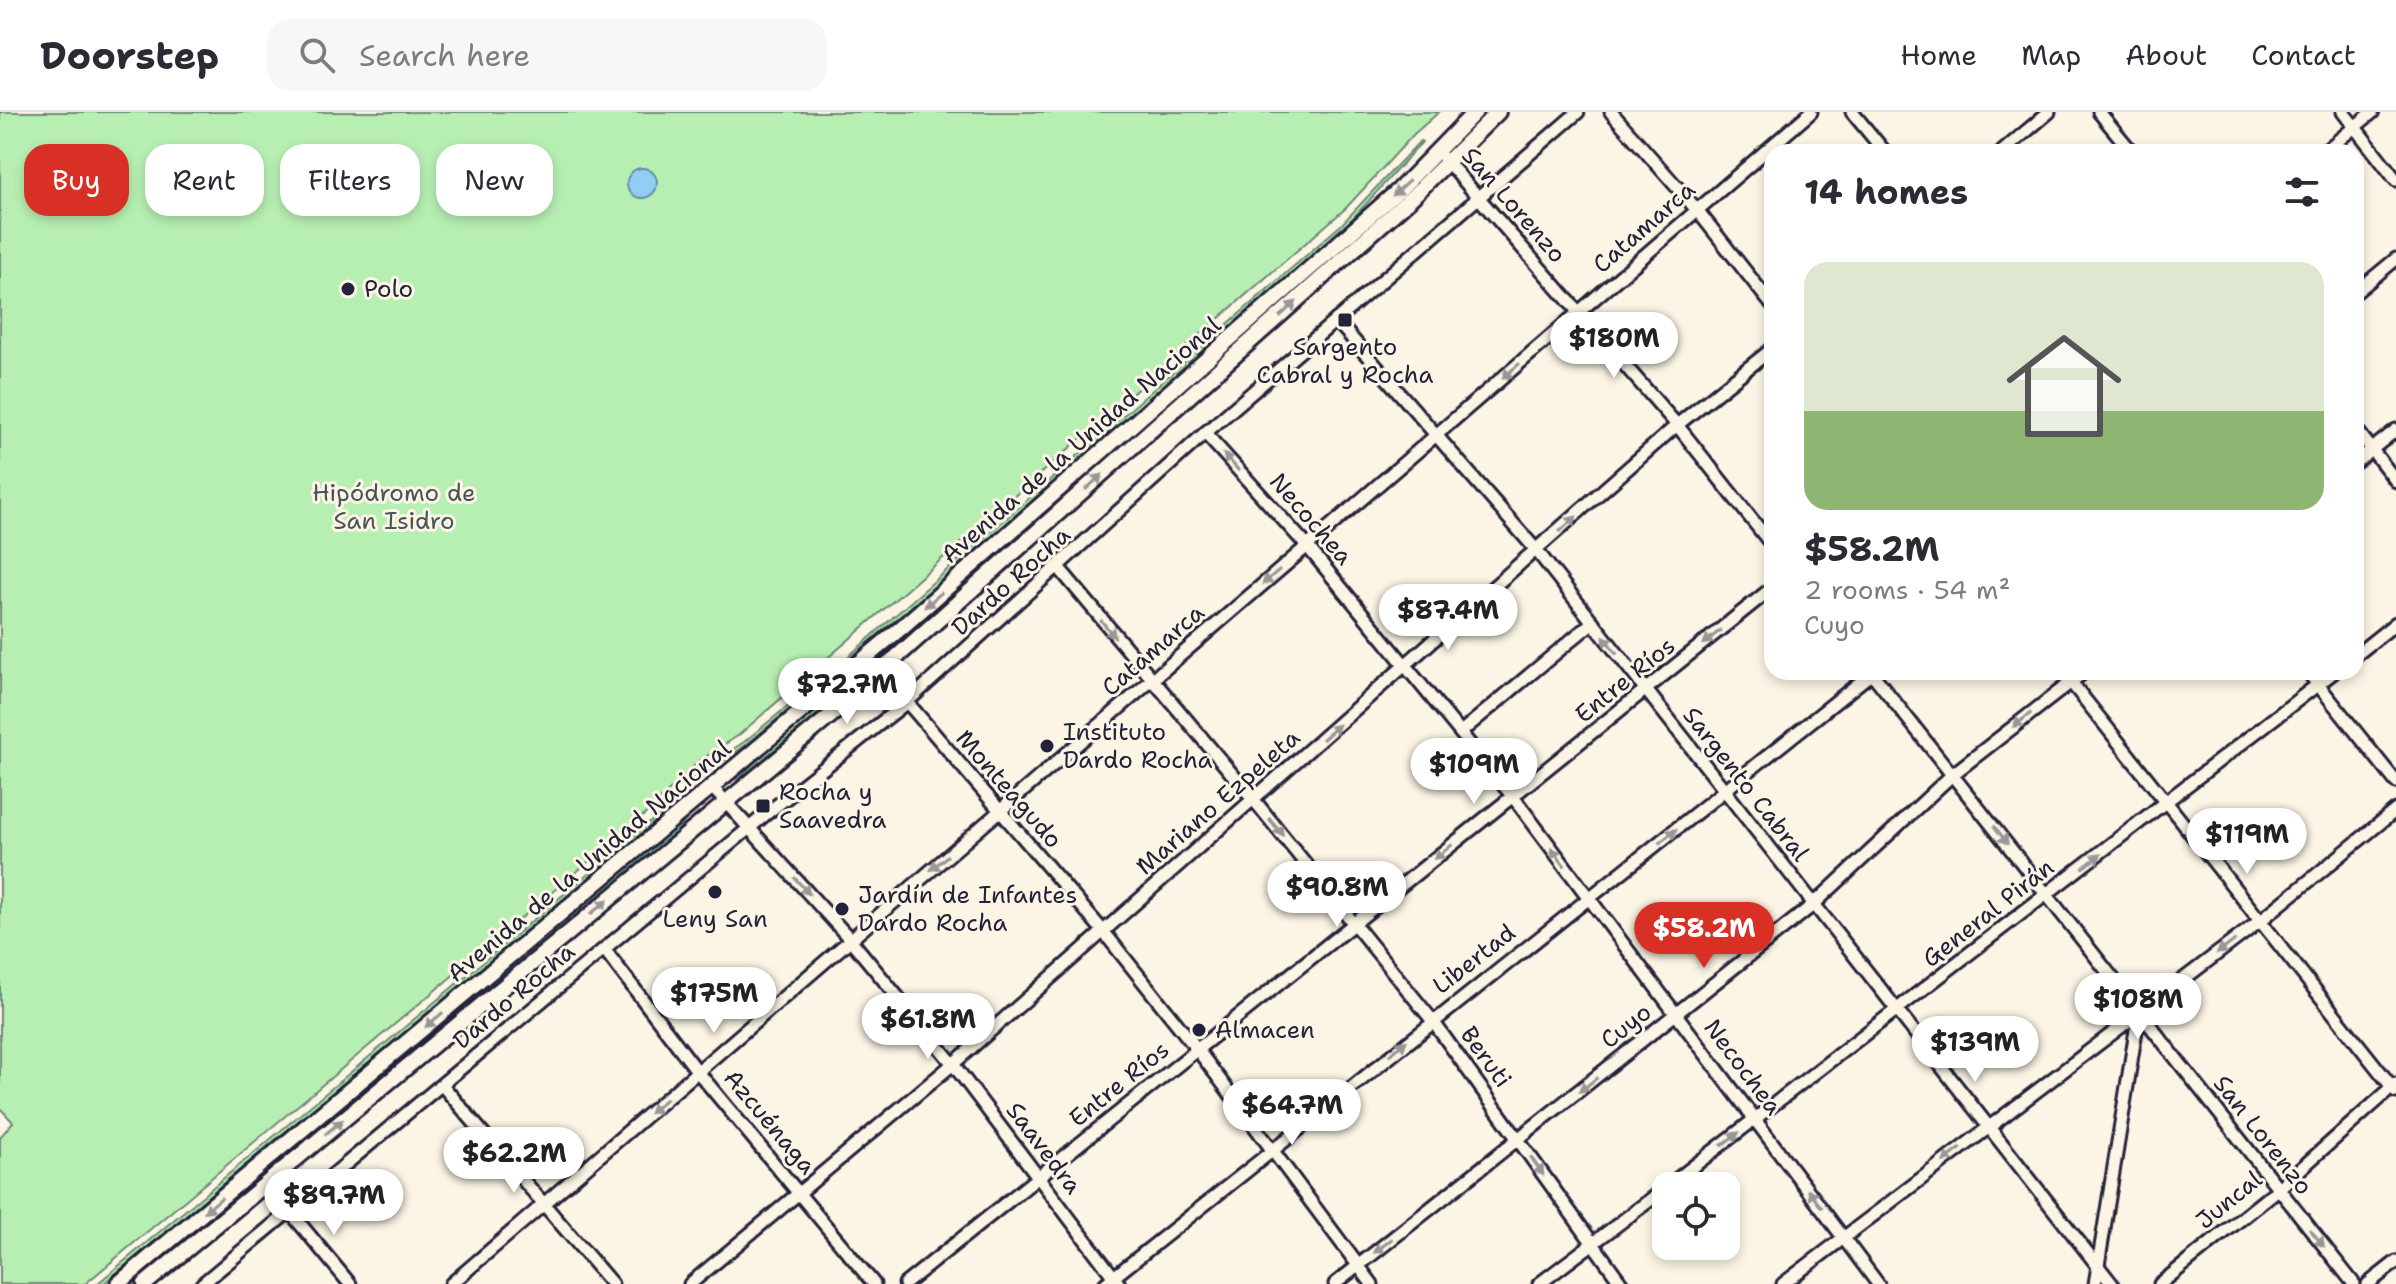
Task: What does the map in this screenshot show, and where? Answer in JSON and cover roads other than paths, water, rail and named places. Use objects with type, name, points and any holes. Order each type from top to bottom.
[{"type":"main road","name":"Avenida de la Unidad Nacional","points":[[118,1284],[901,628],[1283,293],[1438,152],[1475,112]]},
{"type":"main road","name":"Avenida de la Unidad Nacional","points":[[145,1284],[858,691],[1449,164],[1498,112]]},
{"type":"street","name":"Dardo Rocha","points":[[202,1284],[750,828],[907,702],[1205,433],[1578,112]]},
{"type":"street","points":[[1611,112],[1697,210],[1764,295]]},
{"type":"street","name":"Catamarca","points":[[1774,144],[1811,112]]},
{"type":"street","points":[[1852,112],[1878,144]]},
{"type":"street","points":[[2011,144],[2049,112]]},
{"type":"street","points":[[2099,112],[2125,144]]},
{"type":"street","points":[[2343,112],[2396,180]]},
{"type":"street","points":[[2334,144],[2373,112]]},
{"type":"street","name":"San Lorenzo","points":[[1438,152],[1677,425],[1764,535]]},
{"type":"street","name":"Catamarca","points":[[451,1284],[1764,152]]},
{"type":"street","points":[[2364,285],[2396,259]]},
{"type":"street","name":"Sargento Cabral","points":[[1336,320],[1537,551],[2112,1284]]},
{"type":"street","name":"Mariano Ezpeleta","points":[[690,1284],[953,1064],[1677,425],[1764,355]]},
{"type":"street","points":[[2364,456],[2396,430]]},
{"type":"street","name":"Necochea","points":[[1205,433],[1307,546],[1514,798],[1878,1284]]},
{"type":"street","points":[[2364,439],[2396,481]]},
{"type":"street","name":"Beruti","points":[[1059,568],[1254,800],[1432,1020],[1622,1284]]},
{"type":"street","name":"Entre Ríos","points":[[905,1284],[1764,595]]},
{"type":"street","points":[[1461,732],[1593,622]]},
{"type":"street","points":[[2364,649],[2396,623]]},
{"type":"street","name":"Libertad","points":[[1113,1282],[1432,1020],[1725,792],[1862,680]]},
{"type":"street","name":"San Lorenzo","points":[[1878,680],[2354,1284]]},
{"type":"street","name":"Cuyo","points":[[1335,1284],[1813,905],[1953,774],[2063,680]]},
{"type":"street","points":[[2069,680],[2395,1088]]},
{"type":"street","points":[[2314,680],[2396,782]]},
{"type":"street","name":"General Pirán","points":[[1687,1172],[2324,680]]},
{"type":"street","name":"Monteagudo","points":[[907,702],[1103,931],[1197,1049],[1372,1284]]},
{"type":"street","name":"Saavedra","points":[[712,787],[849,938],[953,1064],[1039,1176],[1113,1282]]},
{"type":"street","points":[[1783,1284],[2260,921],[2396,810]]},
{"type":"street","name":"Azcuénaga","points":[[604,949],[698,1072],[874,1284]]},
{"type":"street","points":[[2095,1284],[2139,1012]]},
{"type":"street","points":[[442,1085],[612,1284]]},
{"type":"street","name":"Juncal","points":[[2160,1284],[2277,1190],[2395,1088]]},
{"type":"street","name":"General Pirán","points":[[1539,1284],[1652,1198]]},
{"type":"street","points":[[291,1213],[350,1284]]},
{"type":"street","points":[[2368,1284],[2396,1262]]},
{"type":"water","points":[[642,168],[653,172],[657,183],[653,194],[642,198],[631,194],[627,183],[631,172]]},
{"type":"place","name":"Polo","points":[[348,289]]},
{"type":"place","name":"Sargento Cabral y Rocha","points":[[1345,320]]},
{"type":"place","name":"Instituto Dardo Rocha","points":[[1047,746]]},
{"type":"place","name":"Rocha y Saavedra","points":[[763,806]]},
{"type":"place","name":"Leny San","points":[[715,892]]},
{"type":"place","name":"Jardín de Infantes Dardo Rocha","points":[[842,909]]},
{"type":"place","name":"Almacen","points":[[1199,1030]]},
{"type":"park label","name":"Hipódromo de San Isidro","points":[[394,507]]}]
